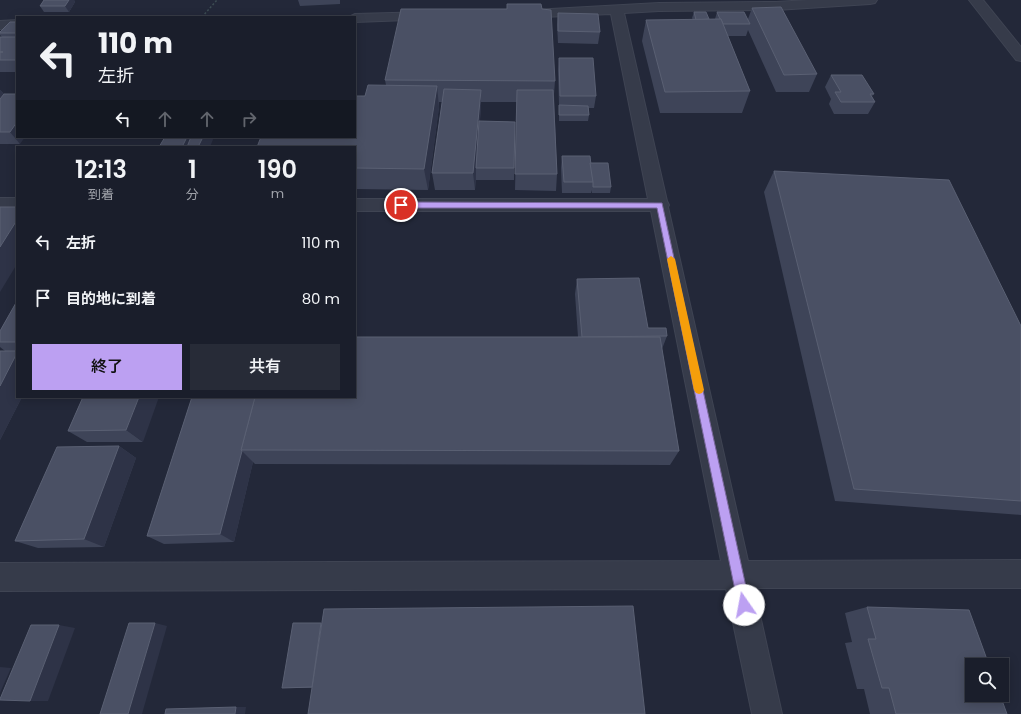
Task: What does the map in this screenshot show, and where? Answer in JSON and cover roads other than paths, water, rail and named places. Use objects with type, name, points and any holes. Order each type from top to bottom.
[{"type":"street","points":[[510,15],[659,7],[870,0]]},
{"type":"street","points":[[976,0],[1021,57]]},
{"type":"street","points":[[617,10],[660,205],[767,714]]},
{"type":"street","points":[[356,18],[440,16]]},
{"type":"street","points":[[0,25],[16,24]]},
{"type":"street","points":[[0,204],[16,204]]},
{"type":"street","points":[[356,205],[660,205]]},
{"type":"street","points":[[0,577],[1021,574]]}]
